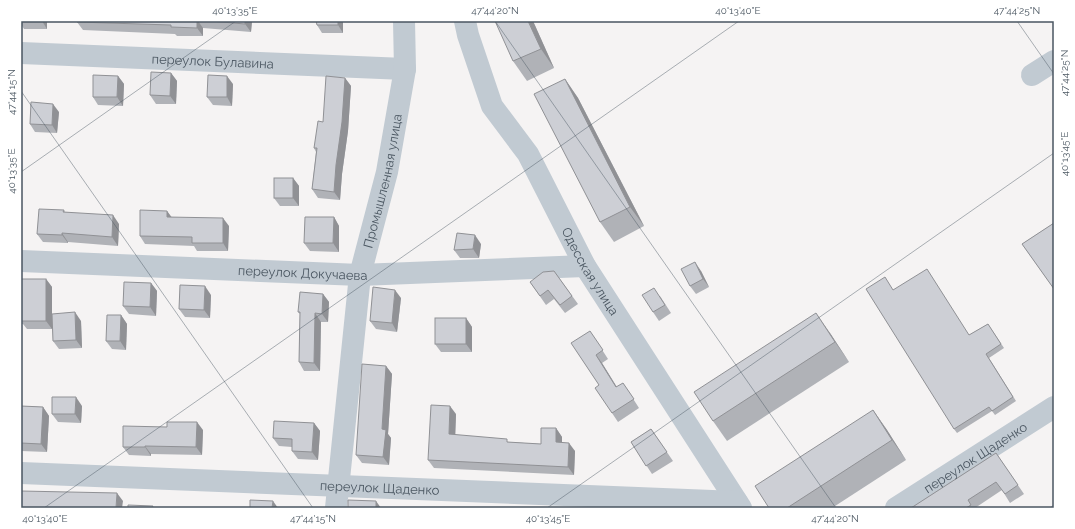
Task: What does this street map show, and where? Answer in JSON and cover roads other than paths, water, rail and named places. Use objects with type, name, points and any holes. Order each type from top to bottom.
[{"type":"street","name":"Промышленная улица","points":[[336,508],[360,276],[387,172],[405,69],[404,21]]},
{"type":"street","name":"Одесская улица","points":[[465,21],[492,106],[528,154],[585,266],[739,505]]},
{"type":"street","name":"переулок Булавина","points":[[21,53],[405,69]]},
{"type":"street","points":[[1032,75],[1054,61]]},
{"type":"street","name":"переулок Докучаева","points":[[21,261],[360,276],[585,266]]},
{"type":"street","name":"переулок Щаденко","points":[[896,508],[1054,408]]},
{"type":"street","name":"переулок Щаденко","points":[[21,473],[338,485],[739,505]]}]
